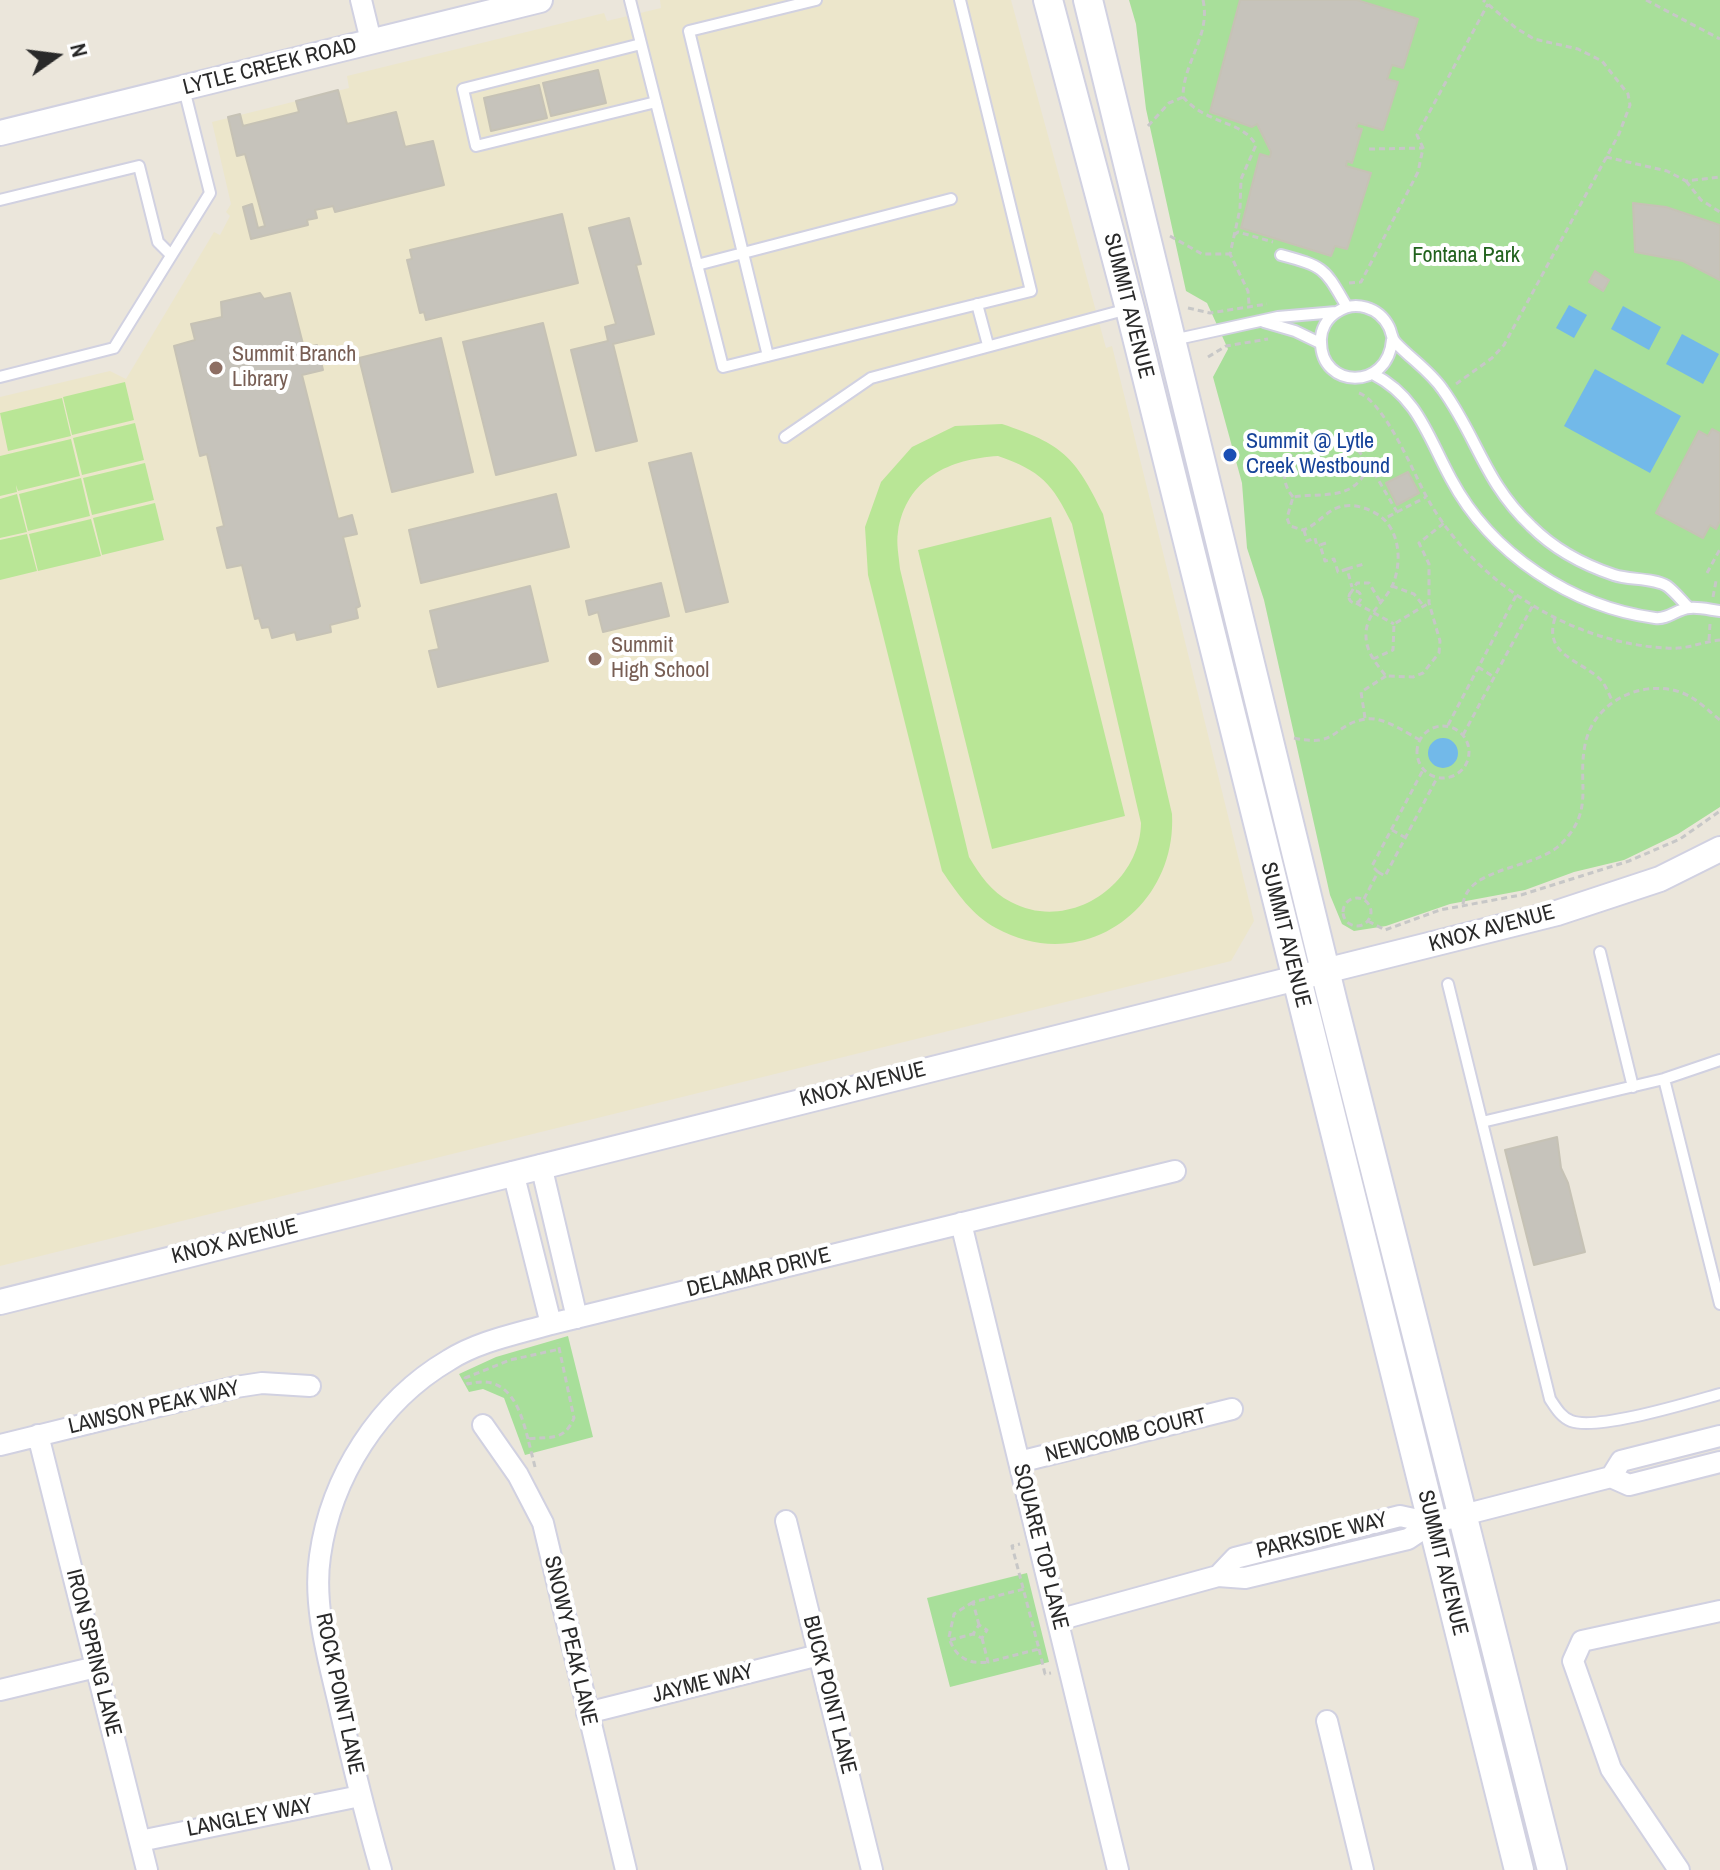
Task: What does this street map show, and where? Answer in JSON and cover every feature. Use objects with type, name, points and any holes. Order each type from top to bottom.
[{"type":"main road","name":"SUMMIT AVENUE","points":[[1048,0],[1130,309],[1519,1870]]},
{"type":"main road","name":"SUMMIT AVENUE","points":[[1088,0],[1325,970],[1552,1870]]},
{"type":"street","points":[[361,0],[371,41]]},
{"type":"street","name":"LYTLE CREEK ROAD","points":[[0,133],[540,0]]},
{"type":"street","name":"KNOX AVENUE","points":[[0,1302],[1557,913],[1660,879],[1720,849]]},
{"type":"street","points":[[541,1165],[577,1318]]},
{"type":"street","name":"DELAMAR DRIVE","points":[[371,1430],[418,1382],[449,1359],[486,1343],[551,1324],[1175,1171]]},
{"type":"street","points":[[513,1172],[551,1324]]},
{"type":"street","name":"SQUARE TOP LANE","points":[[961,1223],[1118,1870]]},
{"type":"street","name":"LAWSON PEAK WAY","points":[[0,1445],[236,1387],[274,1383],[310,1386]]},
{"type":"street","name":"NEWCOMB COURT","points":[[1019,1462],[1232,1409]]},
{"type":"street","name":"SNOWY PEAK LANE","points":[[483,1425],[518,1475],[543,1523],[626,1870]]},
{"type":"street","name":"ROCK POINT LANE","points":[[371,1430],[339,1485],[319,1558],[324,1642],[360,1796],[381,1870]]},
{"type":"street","name":"IRON SPRING LANE","points":[[38,1435],[147,1870]]},
{"type":"street","name":"PARKSIDE WAY","points":[[1611,1477],[1621,1461],[1720,1436]]},
{"type":"street","name":"PARKSIDE WAY","points":[[1058,1620],[1218,1576],[1245,1578],[1408,1539],[1432,1523],[1611,1477],[1629,1485],[1720,1462]]},
{"type":"street","name":"PARKSIDE WAY","points":[[1218,1576],[1235,1558],[1400,1516],[1432,1523]]},
{"type":"street","name":"BUCK POINT LANE","points":[[786,1521],[872,1870]]},
{"type":"street","points":[[1293,1543],[1299,1566]]},
{"type":"street","points":[[1679,1870],[1611,1769],[1573,1661],[1582,1641],[1720,1611]]},
{"type":"street","name":"JAYME WAY","points":[[587,1713],[819,1655]]},
{"type":"street","points":[[0,1690],[96,1667]]},
{"type":"street","points":[[1327,1721],[1363,1870]]},
{"type":"street","name":"LANGLEY WAY","points":[[140,1841],[360,1796]]},
{"type":"lane","points":[[630,0],[723,367],[1031,291],[960,0]]},
{"type":"lane","points":[[768,356],[689,31],[816,0]]},
{"type":"lane","points":[[641,44],[463,89],[476,146],[656,102]]},
{"type":"lane","points":[[0,377],[114,348],[210,193],[184,89]]},
{"type":"lane","points":[[0,200],[139,166],[158,242],[171,255]]},
{"type":"lane","points":[[697,265],[951,199]]},
{"type":"lane","points":[[1281,255],[1316,264],[1326,271],[1347,307]]},
{"type":"lane","points":[[977,304],[988,345]]},
{"type":"lane","points":[[1171,340],[1311,312],[1336,312],[1347,307],[1373,310],[1383,317],[1392,340],[1442,388],[1488,475],[1531,527],[1581,562],[1613,575],[1665,585],[1688,607]]},
{"type":"lane","points":[[785,437],[871,378],[1130,309]]},
{"type":"lane","points":[[1336,312],[1322,331],[1320,343],[1329,365],[1338,373],[1361,378],[1373,374],[1388,360],[1392,340]]},
{"type":"lane","points":[[1262,322],[1295,331],[1320,343]]},
{"type":"lane","points":[[1373,374],[1392,384],[1411,402],[1451,478],[1479,520],[1538,574],[1580,596],[1625,612],[1660,619],[1688,607],[1720,611]]},
{"type":"lane","points":[[1600,952],[1633,1087]]},
{"type":"lane","points":[[1448,984],[1550,1399],[1562,1417],[1575,1423],[1619,1420],[1720,1394]]},
{"type":"lane","points":[[1482,1122],[1664,1079],[1720,1060]]},
{"type":"lane","points":[[1664,1079],[1720,1304]]},
{"type":"path","points":[[1183,97],[1186,70],[1203,28],[1203,0]]},
{"type":"path","points":[[1456,384],[1492,358],[1504,345],[1606,157],[1630,105],[1618,79],[1602,61],[1590,54],[1534,39],[1483,0]]},
{"type":"path","points":[[1646,0],[1720,39]]},
{"type":"path","points":[[1341,278],[1355,284],[1361,282],[1418,172],[1423,148],[1417,135],[1488,4]]},
{"type":"path","points":[[1148,126],[1169,103],[1183,97]]},
{"type":"path","points":[[1183,97],[1211,120],[1250,134],[1256,145],[1241,179],[1240,209],[1230,254],[1248,291],[1249,304]]},
{"type":"path","points":[[1369,149],[1423,148]]},
{"type":"path","points":[[1606,157],[1654,168],[1686,181],[1720,177]]},
{"type":"path","points":[[1686,181],[1701,200],[1720,212]]},
{"type":"path","points":[[1169,236],[1202,254],[1230,254]]},
{"type":"path","points":[[1208,357],[1226,346],[1279,339]]},
{"type":"path","points":[[1353,393],[1363,393],[1394,431],[1427,497],[1444,523],[1481,564],[1533,605],[1555,618],[1632,645],[1689,649],[1720,640]]},
{"type":"path","points":[[1293,497],[1287,490],[1285,470],[1288,459],[1306,443],[1329,437],[1348,441],[1369,464],[1397,512]]},
{"type":"path","points":[[1293,497],[1341,493],[1356,487],[1369,464]]},
{"type":"path","points":[[1293,497],[1287,518],[1290,526],[1304,530]]},
{"type":"path","points":[[1384,519],[1427,497]]},
{"type":"path","points":[[1304,530],[1330,511],[1345,506],[1371,510],[1392,528],[1398,552],[1392,586],[1372,612],[1366,635],[1372,659],[1386,676]]},
{"type":"path","points":[[1364,719],[1361,692],[1386,676],[1413,677],[1433,664],[1440,641],[1429,603],[1429,564],[1419,543],[1444,523]]},
{"type":"path","points":[[1304,530],[1307,541],[1315,538],[1317,546],[1326,543]]},
{"type":"path","points":[[1320,545],[1325,561],[1334,559],[1338,572],[1364,564]]},
{"type":"path","points":[[1707,573],[1720,549]]},
{"type":"path","points":[[1347,569],[1352,587],[1350,601],[1394,624]]},
{"type":"path","points":[[1352,587],[1361,582],[1369,583],[1380,601]]},
{"type":"path","points":[[1392,586],[1414,594],[1422,604]]},
{"type":"path","points":[[1350,594],[1357,591],[1361,596],[1356,603]]},
{"type":"path","points":[[1447,726],[1517,594]]},
{"type":"path","points":[[1394,624],[1413,616],[1422,604],[1429,603]]},
{"type":"path","points":[[1463,735],[1533,605]]},
{"type":"path","points":[[1555,618],[1552,628],[1555,644],[1572,662],[1599,678],[1613,702]]},
{"type":"path","points":[[1372,659],[1393,650],[1394,624]]},
{"type":"path","points":[[1478,667],[1494,677]]},
{"type":"path","points":[[1463,904],[1473,884],[1495,873],[1535,862],[1551,853],[1573,830],[1585,797],[1585,744],[1596,719],[1613,702],[1639,690],[1665,688],[1695,699],[1720,720]]},
{"type":"path","points":[[1294,738],[1323,742],[1364,719],[1374,719],[1420,740]]},
{"type":"path","points":[[1447,726],[1463,735],[1469,754],[1464,768],[1452,777],[1437,778],[1423,770],[1417,755],[1420,740],[1430,729],[1447,726]]},
{"type":"path","points":[[1423,770],[1372,866],[1385,876],[1437,778]]},
{"type":"path","points":[[1368,921],[1385,930],[1463,904],[1521,895],[1629,861],[1680,839],[1720,811]]},
{"type":"path","points":[[1392,830],[1406,838]]},
{"type":"path","points":[[1364,899],[1378,872]]},
{"type":"path","points":[[1352,898],[1364,899],[1371,909],[1368,921],[1359,926],[1350,924],[1344,918],[1344,907],[1352,898]]},
{"type":"path","points":[[1336,903],[1344,907]]},
{"type":"path","points":[[528,1439],[558,1438],[565,1434],[574,1418],[560,1349],[551,1324]]},
{"type":"path","points":[[518,1475],[538,1466],[517,1402],[508,1391],[489,1381],[468,1384],[465,1378],[510,1360],[560,1349]]},
{"type":"path","points":[[1024,1589],[1039,1649],[988,1662],[966,1660],[953,1648],[950,1640],[954,1614],[973,1602],[1024,1589]]},
{"type":"path","points":[[973,1602],[979,1625],[987,1630],[982,1638],[988,1662]]},
{"type":"path","points":[[973,1634],[979,1625]]},
{"type":"path","points":[[950,1640],[973,1634],[982,1638]]},
{"type":"shaded area","name":"Summit High School","points":[[660,0],[1011,0],[1106,348],[1112,346],[1254,921],[1231,961],[0,1266],[0,397],[110,371],[126,379],[214,232],[220,235],[230,216],[226,212],[231,204],[212,122],[349,88],[347,76],[604,13],[607,21],[661,8]]},
{"type":"green space","name":"Fontana Park","points":[[1129,0],[1720,0],[1720,807],[1678,834],[1624,860],[1574,872],[1525,890],[1450,904],[1386,926],[1354,931],[1342,924],[1330,895],[1264,600],[1247,548],[1242,483],[1213,377],[1228,349],[1207,303],[1186,291],[1146,109],[1136,24]]},
{"type":"green space","points":[[125,382],[134,420],[72,435],[63,397]]},
{"type":"green space","points":[[62,398],[71,436],[8,451],[0,413]]},
{"type":"green space","points":[[135,423],[144,460],[82,475],[73,438]]},
{"type":"green space","points":[[1002,424],[1053,446],[1075,465],[1103,514],[1172,814],[1169,848],[1159,879],[1141,904],[1118,925],[1091,938],[1060,944],[1028,941],[996,928],[972,910],[942,871],[868,575],[865,527],[881,482],[912,447],[955,426]],"holes":[[[998,456],[1025,467],[1044,480],[1072,524],[1141,823],[1138,845],[1115,883],[1077,907],[1056,911],[1033,910],[1004,898],[987,882],[969,857],[900,569],[898,532],[910,498],[920,485],[947,467]]]},
{"type":"green space","points":[[71,439],[80,476],[18,491],[16,485],[17,492],[0,496],[0,456]]},
{"type":"green space","points":[[145,463],[154,500],[92,515],[83,478]]},
{"type":"green space","points":[[81,478],[90,516],[28,531],[19,494]]},
{"type":"green space","points":[[17,494],[27,532],[0,538],[0,499]]},
{"type":"green space","points":[[155,503],[164,540],[102,555],[93,518]]},
{"type":"green space","points":[[1051,517],[1125,816],[992,849],[918,550]]},
{"type":"green space","points":[[91,519],[101,556],[38,571],[29,534]]},
{"type":"green space","points":[[27,534],[37,571],[0,580],[0,540]]},
{"type":"green space","points":[[568,1336],[593,1437],[525,1455],[504,1398],[483,1389],[469,1392],[459,1374],[496,1357]]},
{"type":"green space","points":[[1027,1573],[1049,1662],[950,1687],[927,1598]]},
{"type":"water","points":[[1569,305],[1587,315],[1574,338],[1556,328]]},
{"type":"water","points":[[1623,306],[1661,327],[1649,350],[1611,329]]},
{"type":"water","points":[[1682,334],[1719,354],[1703,384],[1666,364]]},
{"type":"water","points":[[1595,369],[1681,416],[1650,473],[1564,426]]},
{"type":"water","points":[[1443,738],[1449,739],[1457,747],[1457,759],[1449,767],[1443,768],[1437,767],[1429,759],[1428,753],[1429,747],[1437,739]]},
{"type":"building","points":[[1240,0],[1357,0],[1418,19],[1403,68],[1392,65],[1387,79],[1398,82],[1383,130],[1358,123],[1356,128],[1362,129],[1352,163],[1347,161],[1346,166],[1371,173],[1347,249],[1335,246],[1331,256],[1241,228],[1260,154],[1270,157],[1271,152],[1257,124],[1252,127],[1210,112]]},
{"type":"building","points":[[598,70],[606,103],[551,116],[543,83]]},
{"type":"building","points":[[539,85],[547,118],[491,131],[484,98]]},
{"type":"building","points":[[338,90],[347,124],[396,112],[405,147],[433,141],[444,185],[335,212],[333,206],[315,210],[317,218],[307,220],[308,225],[251,239],[243,207],[252,204],[258,228],[265,226],[245,154],[237,156],[228,117],[240,114],[243,126],[299,112],[296,101]]},
{"type":"building","points":[[1633,203],[1666,207],[1720,225],[1720,280],[1683,261],[1635,252]]},
{"type":"building","points":[[562,214],[578,283],[426,320],[424,312],[420,313],[407,260],[412,259],[410,250]]},
{"type":"building","points":[[629,218],[641,264],[636,265],[654,334],[613,344],[637,441],[596,451],[571,350],[608,341],[605,327],[616,324],[589,228]]},
{"type":"building","points":[[1595,271],[1609,280],[1603,291],[1589,282]]},
{"type":"building","points":[[260,293],[264,299],[290,293],[304,348],[317,345],[323,370],[302,375],[338,519],[352,515],[357,534],[343,537],[360,606],[356,608],[358,618],[330,625],[331,632],[297,640],[295,632],[272,638],[269,627],[262,628],[259,618],[255,619],[242,565],[227,568],[217,528],[224,526],[207,454],[200,456],[174,346],[195,340],[191,324],[222,317],[221,302]]},
{"type":"building","points":[[543,323],[576,455],[496,475],[463,342]]},
{"type":"building","points":[[441,338],[473,472],[392,492],[359,358]]},
{"type":"building","points":[[1712,429],[1720,433],[1720,521],[1716,529],[1710,525],[1703,538],[1656,513],[1699,431],[1708,436]]},
{"type":"building","points":[[691,453],[728,602],[686,612],[649,463]]},
{"type":"building","points":[[1408,472],[1419,493],[1397,505],[1386,483]]},
{"type":"building","points":[[556,494],[569,547],[421,583],[409,530]]},
{"type":"building","points":[[661,583],[669,616],[603,632],[598,612],[589,615],[586,601]]},
{"type":"building","points":[[530,586],[548,661],[438,687],[429,651],[439,649],[430,611]]},
{"type":"building","points":[[1557,1137],[1561,1168],[1568,1183],[1585,1252],[1534,1265],[1505,1150]]},
{"type":"place","name":"Summit Branch Library","points":[[216,368]]},
{"type":"place","name":"Summit @ Lytle Creek Westbound","points":[[1230,455]]},
{"type":"place","name":"Summit High School","points":[[595,659]]}]
